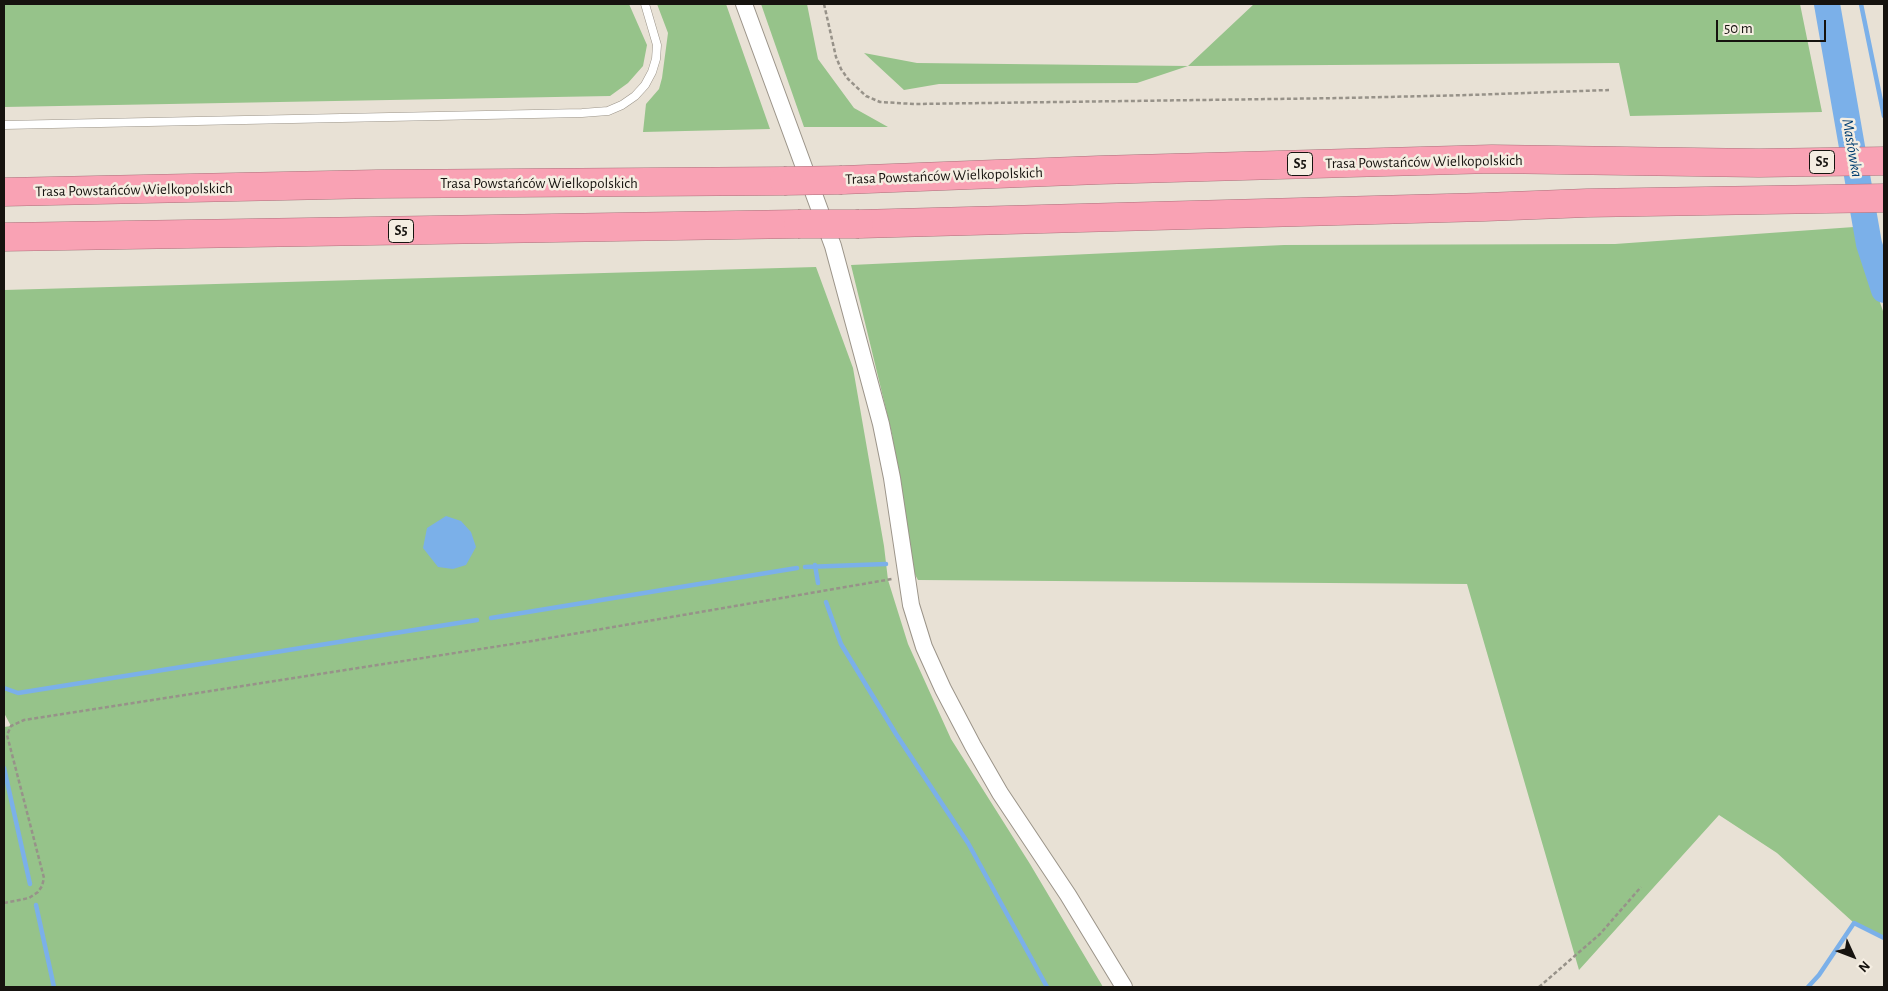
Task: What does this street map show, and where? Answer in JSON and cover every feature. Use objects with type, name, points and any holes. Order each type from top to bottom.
[{"type":"highway","name":"Trasa Powstańców Wielkopolskich","points":[[4,192],[377,184],[842,180],[1099,170],[1492,159],[1759,164],[1884,161]]},
{"type":"highway","name":"S5","points":[[4,237],[859,224],[1587,203],[1884,198]]},
{"type":"street","points":[[744,4],[833,246],[881,424],[892,478],[911,605],[924,647],[972,746],[1000,793],[1068,895],[1124,987]]},
{"type":"lane","points":[[4,125],[608,111],[622,105],[635,96],[645,85],[652,72],[656,59],[657,45],[645,4]]},
{"type":"path","points":[[824,4],[836,57],[841,69],[848,79],[866,96],[880,102],[914,104],[1354,98],[1609,90]]},
{"type":"path","points":[[4,903],[28,898],[38,892],[44,878],[7,735],[11,726],[24,720],[532,641],[906,577]]},
{"type":"path","points":[[1539,987],[1600,934],[1641,887]]},
{"type":"green space","points":[[4,4],[629,4],[647,45],[643,66],[628,83],[610,96],[4,107]]},
{"type":"green space","points":[[657,4],[726,4],[770,129],[643,132],[646,104],[659,89],[662,78],[668,33]]},
{"type":"green space","points":[[761,4],[807,4],[818,59],[854,108],[888,127],[804,127]]},
{"type":"green space","points":[[1254,4],[1800,4],[1822,112],[1630,116],[1619,63],[1188,66]]},
{"type":"green space","points":[[864,53],[917,63],[1188,66],[1137,83],[939,84],[904,90]]},
{"type":"green space","points":[[1854,227],[1884,314],[1884,938],[1854,923],[1777,853],[1719,815],[1579,970],[1467,584],[918,580],[912,569],[892,434],[851,265],[1284,245],[1615,244]]},
{"type":"green space","points":[[816,267],[853,368],[884,546],[888,580],[908,644],[951,739],[1030,864],[1103,987],[4,987],[4,727],[11,726],[4,713],[4,290]]},
{"type":"water","points":[[446,516],[461,521],[471,532],[476,547],[466,565],[453,569],[438,567],[423,548],[427,528]]},
{"type":"waterway","name":"Masłówka","points":[[1827,4],[1869,244],[1884,290]]},
{"type":"waterway","points":[[1861,4],[1884,116]]},
{"type":"waterway","points":[[805,567],[886,564]]},
{"type":"waterway","points":[[815,565],[818,583]]},
{"type":"waterway","points":[[491,618],[797,568]]},
{"type":"waterway","points":[[826,602],[841,644],[896,734],[968,843],[1047,987]]},
{"type":"waterway","points":[[4,688],[18,693],[477,620]]},
{"type":"waterway","points":[[4,768],[30,884]]},
{"type":"waterway","points":[[36,905],[54,987]]},
{"type":"waterway","points":[[1808,987],[1819,975],[1854,923],[1884,938]]}]
